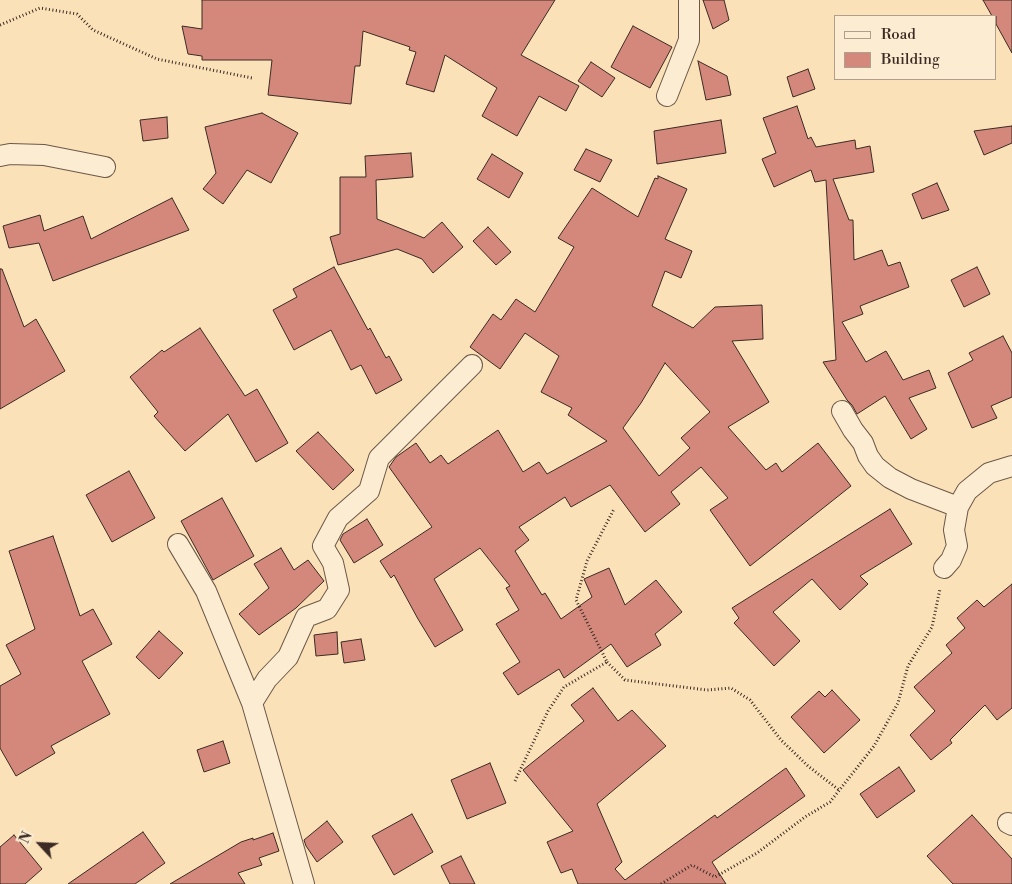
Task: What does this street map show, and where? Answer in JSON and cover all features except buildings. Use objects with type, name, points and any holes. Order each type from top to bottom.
[{"type":"street","points":[[667,96],[689,40],[689,0]]},
{"type":"street","points":[[0,156],[10,154],[44,155],[105,167]]},
{"type":"street","points":[[252,703],[267,679],[288,657],[306,617],[327,609],[339,590],[333,563],[323,546],[338,518],[369,491],[379,458],[472,365]]},
{"type":"street","points":[[842,411],[863,443],[868,456],[875,466],[890,478],[911,489],[958,507]]},
{"type":"street","points":[[944,568],[957,546],[954,530],[958,507],[967,491],[988,474],[1012,466]]},
{"type":"street","points":[[178,544],[206,591],[252,703],[304,884]]},
{"type":"path","points":[[0,25],[40,8],[76,14],[93,30],[157,59],[252,78]]},
{"type":"path","points":[[614,510],[587,561],[576,600],[607,662],[625,680],[706,690],[731,688],[750,700],[781,740],[808,766],[839,790]]},
{"type":"path","points":[[661,884],[692,864],[715,877],[757,853],[805,817],[830,802],[874,746],[898,702],[908,666],[932,627],[944,568]]},
{"type":"path","points":[[515,781],[548,712],[564,687],[607,662]]}]
